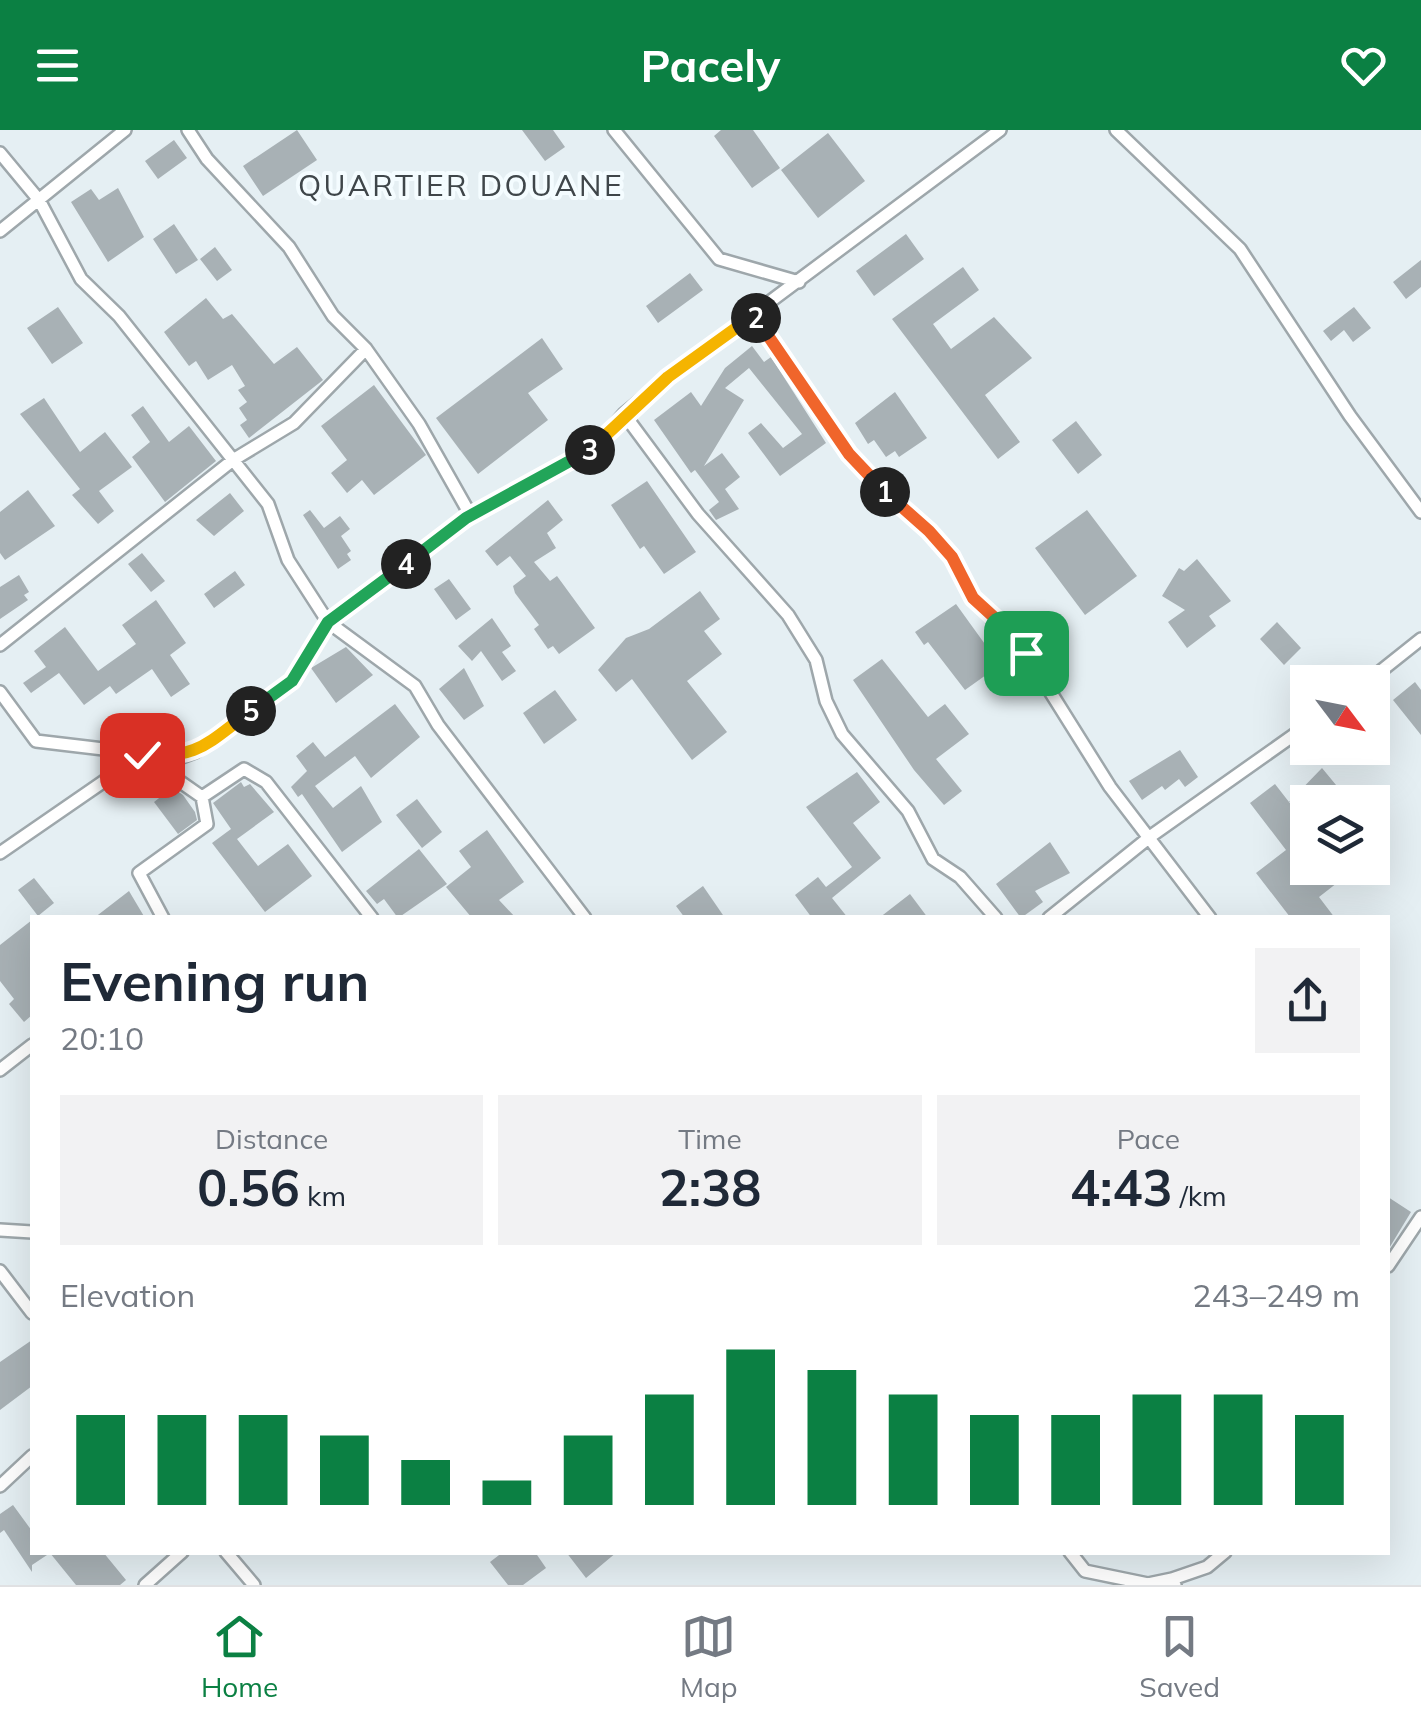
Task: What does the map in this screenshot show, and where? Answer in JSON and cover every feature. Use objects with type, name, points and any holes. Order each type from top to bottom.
[{"type":"street","points":[[0,230],[125,130]]},
{"type":"street","points":[[188,130],[207,159],[289,246],[332,316],[366,349],[419,424],[471,516]]},
{"type":"street","points":[[614,130],[719,260],[799,282]]},
{"type":"street","points":[[0,692],[36,741],[179,758],[196,752],[292,681],[328,622],[471,516],[595,448],[624,414],[1000,130]]},
{"type":"street","points":[[1116,130],[1240,249],[1350,416],[1421,512]]},
{"type":"street","points":[[0,153],[38,200],[81,279],[120,316],[268,504],[288,560],[328,622],[416,686],[438,724],[584,915]]},
{"type":"street","points":[[754,315],[849,454],[929,531],[952,557],[973,598],[1018,642],[1110,786],[1208,915]]},
{"type":"street","points":[[0,644],[233,460],[294,423],[366,349]]},
{"type":"street","points":[[624,414],[698,514],[788,615],[816,660],[826,701],[842,734],[908,811],[933,860],[960,877],[993,915]]},
{"type":"street","points":[[1388,665],[1421,639]]},
{"type":"street","points":[[1053,915],[1151,836],[1290,738]]},
{"type":"street","points":[[142,755],[202,797],[206,824],[140,873],[161,915]]},
{"type":"street","points":[[0,853],[142,755]]},
{"type":"street","points":[[202,797],[244,769],[266,782],[370,915]]},
{"type":"street","points":[[0,1070],[30,1047]]},
{"type":"street","points":[[1390,1263],[1421,1217]]},
{"type":"street","points":[[0,1230],[30,1232]]},
{"type":"street","points":[[3,1280],[30,1311]]},
{"type":"street","points":[[0,1486],[30,1458]]},
{"type":"street","points":[[145,1585],[179,1555]]},
{"type":"street","points":[[229,1555],[254,1585]]},
{"type":"street","points":[[1072,1555],[1085,1571],[1148,1584],[1174,1582],[1207,1567],[1221,1555]]},
{"type":"building","points":[[297,130],[317,160],[263,196],[243,166]]},
{"type":"building","points":[[522,130],[553,130],[565,147],[545,161]]},
{"type":"building","points":[[721,130],[753,130],[780,168],[752,188],[714,136]]},
{"type":"building","points":[[828,133],[865,181],[818,218],[781,170]]},
{"type":"building","points":[[174,140],[187,158],[158,179],[145,161]]},
{"type":"building","points":[[118,188],[144,237],[108,262],[71,202],[91,189],[99,200]]},
{"type":"building","points":[[174,224],[198,260],[176,274],[153,239]]},
{"type":"building","points":[[906,234],[924,259],[874,296],[856,271]]},
{"type":"building","points":[[215,247],[232,270],[217,281],[200,259]]},
{"type":"building","points":[[1421,260],[1421,287],[1406,299],[1393,282]]},
{"type":"building","points":[[963,267],[979,290],[933,324],[951,349],[994,317],[1032,358],[985,395],[1020,442],[998,459],[892,319]]},
{"type":"building","points":[[690,273],[703,290],[658,323],[646,306]]},
{"type":"building","points":[[206,298],[223,319],[232,314],[274,364],[297,347],[323,380],[249,438],[240,425],[247,420],[239,408],[247,402],[238,390],[245,386],[232,365],[208,380],[196,361],[189,366],[164,332]]},
{"type":"building","points":[[58,307],[83,343],[52,364],[27,328]]},
{"type":"building","points":[[1354,307],[1371,328],[1353,342],[1344,330],[1331,341],[1323,331]]},
{"type":"building","points":[[542,338],[563,369],[528,393],[548,420],[478,474],[436,418]]},
{"type":"building","points":[[752,346],[764,362],[771,357],[826,443],[780,476],[748,433],[761,423],[783,448],[802,434],[749,368],[725,388],[744,400],[704,466],[722,453],[740,477],[725,489],[739,509],[716,520],[709,510],[719,502],[695,470],[691,473],[654,420],[691,392],[701,406],[725,368]]},
{"type":"building","points":[[374,385],[426,455],[374,495],[362,480],[347,493],[331,473],[347,460],[321,426]]},
{"type":"building","points":[[895,392],[927,438],[899,457],[895,451],[886,457],[874,440],[868,444],[855,423]]},
{"type":"building","points":[[44,398],[80,452],[105,432],[132,467],[99,491],[114,511],[98,524],[72,495],[80,489],[20,414]]},
{"type":"building","points":[[143,406],[169,442],[189,426],[216,461],[165,502],[132,457],[150,442],[131,415]]},
{"type":"building","points":[[1076,421],[1102,455],[1078,474],[1052,440]]},
{"type":"building","points":[[647,481],[696,552],[664,574],[644,546],[640,549],[611,505]]},
{"type":"building","points":[[28,490],[55,526],[5,560],[0,553],[0,512]]},
{"type":"building","points":[[230,493],[244,511],[214,536],[196,520]]},
{"type":"building","points":[[548,500],[563,520],[547,533],[556,548],[534,562],[550,581],[557,576],[595,628],[559,654],[553,646],[548,649],[534,629],[539,625],[515,593],[513,586],[526,576],[510,556],[497,566],[485,551]]},
{"type":"building","points":[[310,510],[324,528],[340,516],[350,529],[341,536],[351,551],[347,554],[351,560],[338,569],[303,515]]},
{"type":"building","points":[[1087,510],[1137,576],[1085,615],[1035,548]]},
{"type":"building","points":[[142,553],[165,581],[151,592],[128,564]]},
{"type":"building","points":[[1197,559],[1231,601],[1209,616],[1216,626],[1187,648],[1168,622],[1185,610],[1162,596],[1179,568],[1184,571]]},
{"type":"building","points":[[235,571],[245,585],[214,608],[204,594]]},
{"type":"building","points":[[19,575],[29,592],[24,595],[28,600],[0,619],[0,587]]},
{"type":"building","points":[[449,579],[471,609],[456,620],[434,589]]},
{"type":"building","points":[[700,591],[720,619],[704,631],[722,654],[687,681],[727,732],[692,760],[632,679],[616,692],[598,670],[626,638],[649,629]]},
{"type":"building","points":[[156,600],[186,643],[170,655],[190,684],[171,697],[152,669],[116,694],[110,686],[84,705],[59,673],[31,693],[23,683],[46,667],[34,651],[65,627],[98,671],[136,644],[122,625]]},
{"type":"building","points":[[956,604],[1000,665],[965,690],[928,642],[924,645],[915,632]]},
{"type":"building","points":[[492,618],[511,646],[502,652],[516,671],[502,681],[481,651],[472,661],[458,646]]},
{"type":"building","points":[[1277,622],[1301,648],[1284,665],[1260,639]]},
{"type":"building","points":[[346,647],[373,675],[336,703],[311,668]]},
{"type":"building","points":[[882,659],[928,717],[945,704],[969,734],[936,759],[962,791],[944,805],[914,770],[853,680]]},
{"type":"building","points":[[464,668],[484,706],[464,720],[439,689]]},
{"type":"building","points":[[1415,682],[1421,690],[1421,735],[1393,700]]},
{"type":"building","points":[[555,690],[577,720],[544,744],[523,713]]},
{"type":"building","points":[[395,704],[420,737],[371,778],[355,756],[315,786],[333,808],[361,786],[382,822],[342,852],[302,794],[298,797],[291,787],[307,771],[296,756],[313,742],[325,757]]},
{"type":"building","points":[[1180,750],[1198,777],[1185,787],[1179,779],[1142,800],[1129,781]]},
{"type":"building","points":[[1322,768],[1336,785],[1306,785]]},
{"type":"building","points":[[857,772],[880,802],[853,823],[881,858],[832,898],[846,915],[810,915],[795,895],[818,877],[826,887],[852,867],[806,807]]},
{"type":"building","points":[[163,781],[183,795],[195,812],[197,820],[178,834],[154,802],[163,795],[157,787]]},
{"type":"building","points":[[241,782],[244,787],[250,784],[274,812],[237,839],[258,866],[288,844],[312,876],[265,912],[212,843],[231,829],[213,803]]},
{"type":"building","points":[[1275,784],[1290,803],[1290,885],[1334,885],[1319,897],[1333,915],[1288,915],[1256,873],[1286,850],[1250,803]]},
{"type":"building","points":[[417,799],[442,832],[422,848],[396,815]]},
{"type":"building","points":[[487,830],[524,882],[499,900],[513,915],[469,915],[446,887],[471,867],[459,851]]},
{"type":"building","points":[[1050,842],[1070,873],[1035,891],[1043,902],[1025,915],[1019,915],[996,884]]},
{"type":"building","points":[[419,849],[447,884],[402,915],[396,915],[384,899],[377,904],[366,891]]},
{"type":"building","points":[[34,878],[54,903],[37,915],[18,890]]},
{"type":"building","points":[[703,886],[723,915],[683,915],[676,906]]},
{"type":"building","points":[[129,891],[143,915],[98,915]]},
{"type":"building","points":[[910,894],[926,915],[883,915]]},
{"type":"building","points":[[30,922],[30,1017],[24,1022],[9,1004],[14,999],[0,981],[0,945]]},
{"type":"building","points":[[1390,1198],[1411,1212],[1390,1247]]},
{"type":"building","points":[[30,1341],[30,1388],[0,1410],[0,1362]]},
{"type":"building","points":[[13,1505],[30,1528],[30,1555],[47,1555],[32,1565],[32,1572],[4,1530],[0,1533],[0,1514]]},
{"type":"building","points":[[52,1555],[105,1555],[126,1580],[120,1585],[76,1585]]},
{"type":"building","points":[[499,1555],[537,1555],[546,1568],[523,1585],[508,1585],[490,1562]]},
{"type":"building","points":[[568,1555],[613,1555],[586,1578]]},
{"type":"district","name":"QUARTIER DOUANE","points":[[461,185]]},
{"type":"route","points":[[142,755],[179,758],[196,752],[292,681],[328,622],[466,518],[595,448],[624,414],[668,377],[754,315],[849,454],[929,531],[952,557],[973,598],[1026,653]]}]
